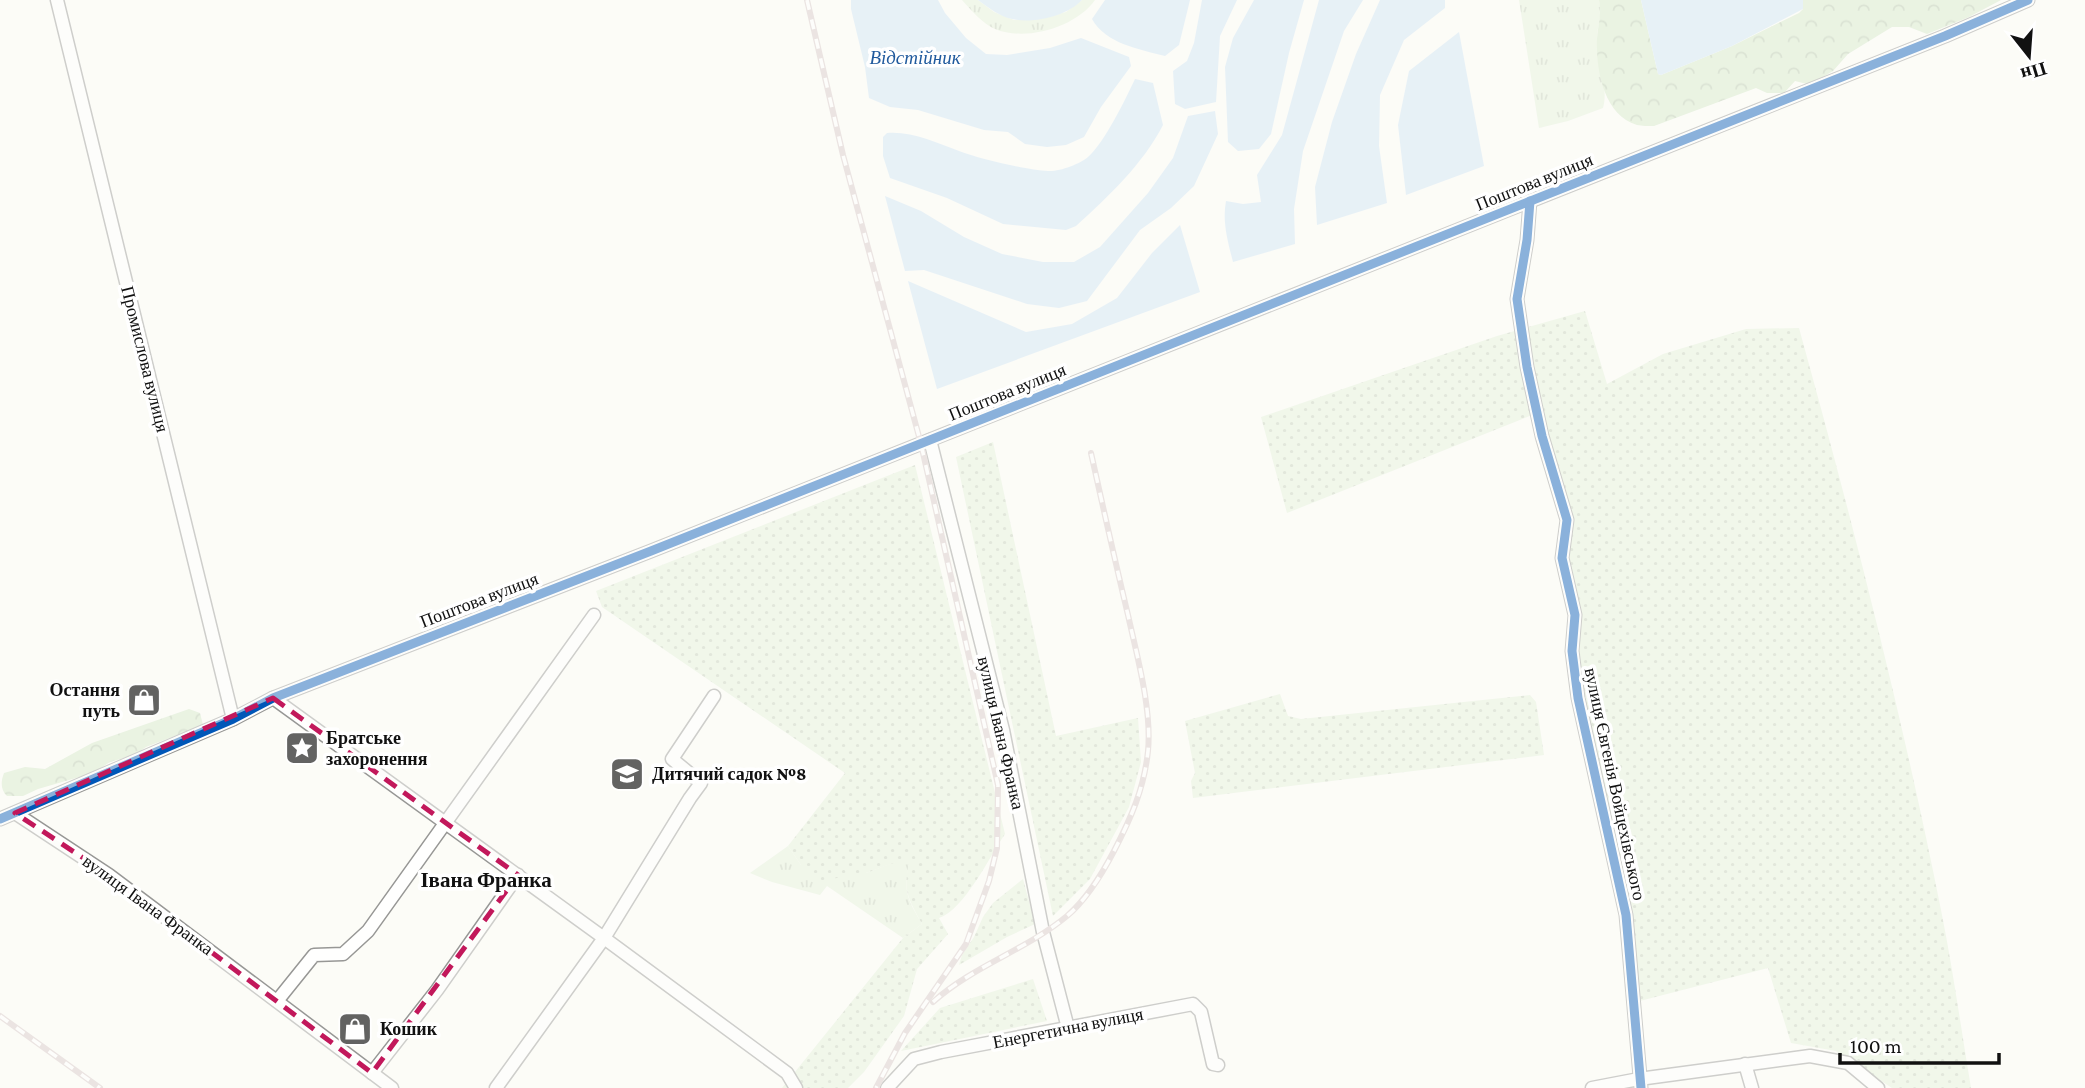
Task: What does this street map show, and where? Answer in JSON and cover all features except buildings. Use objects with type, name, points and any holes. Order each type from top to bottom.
[{"type":"street","name":"Промислова вулиця","points":[[57,0],[233,719]]},
{"type":"street","name":"Поштова вулиця","points":[[0,819],[233,719],[273,698],[930,440],[1945,36],[2028,0]]},
{"type":"street","name":"вулиця Євгенія Войцехівського","points":[[1530,201],[1527,240],[1517,299],[1527,367],[1542,436],[1567,520],[1562,558],[1575,615],[1574,663],[1578,698],[1626,915],[1640,1083]]},
{"type":"street","name":"вулиця Івана Франка","points":[[930,440],[1003,730],[1043,932],[1068,1028]]},
{"type":"street","points":[[278,1001],[314,955],[343,954],[368,931],[594,615]]},
{"type":"street","points":[[496,1088],[604,938],[701,783],[672,759],[714,696]]},
{"type":"street","points":[[273,698],[787,1073],[796,1088]]},
{"type":"street","name":"вулиця Івана Франка","points":[[15,813],[109,875],[392,1088]]},
{"type":"street","points":[[372,1073],[437,990],[518,876]]},
{"type":"street","name":"Енергетична вулиця","points":[[887,1088],[914,1059],[1193,1004],[1201,1012],[1213,1064],[1218,1065]]},
{"type":"street","points":[[1592,1088],[1810,1056],[1848,1063],[1878,1088]]},
{"type":"street","points":[[1745,1064],[1752,1088]]},
{"type":"highlighted area","points":[[273,698],[518,875],[372,1073],[109,875],[15,813]]},
{"type":"green space","points":[[962,0],[978,0],[994,12],[1014,20],[1039,19],[1066,12],[1082,0],[1095,0],[1076,18],[1050,30],[1021,34],[1007,33],[991,27]]},
{"type":"green space","points":[[1519,0],[1599,0],[1597,40],[1605,92],[1603,108],[1539,128]]},
{"type":"green space","points":[[1599,0],[1641,0],[1658,74],[1661,75],[1732,46],[1799,13],[1803,9],[1803,0],[2001,0],[1927,34],[1909,27],[1892,27],[1848,54],[1833,71],[1807,84],[1795,81],[1784,93],[1767,93],[1756,88],[1654,126],[1637,125],[1625,120],[1609,101],[1598,63]]},
{"type":"green space","points":[[1585,311],[1607,384],[1663,354],[1746,329],[1799,328],[1857,545],[1910,763],[1945,932],[1971,1088],[1892,1088],[1836,1051],[1791,1043],[1768,968],[1632,1003],[1630,950],[1578,698],[1575,615],[1562,558],[1567,520],[1537,413],[1287,513],[1261,417],[1497,336]]},
{"type":"green space","points":[[993,442],[1056,736],[1138,718],[1141,762],[1129,807],[1090,879],[1053,916],[956,457]]},
{"type":"green space","points":[[915,465],[1005,834],[967,894],[958,905],[939,918],[948,934],[917,969],[904,1016],[864,1072],[848,1088],[782,1088],[903,938],[922,924],[907,892],[910,857],[866,873],[819,881],[801,865],[788,846],[845,773],[602,607],[596,591]]},
{"type":"green space","points":[[1280,694],[1288,716],[1301,719],[1530,695],[1536,702],[1544,755],[1193,798],[1191,781],[1195,773],[1185,721]]},
{"type":"green space","points":[[189,709],[200,713],[203,725],[146,747],[134,755],[110,762],[93,773],[23,796],[7,796],[3,791],[4,773],[25,767],[45,769],[92,743]]},
{"type":"green space","points":[[788,846],[801,865],[866,873],[911,856],[907,892],[922,924],[903,938],[827,886],[820,895],[750,873]]},
{"type":"green space","points":[[1023,879],[1035,924],[959,965],[962,955],[993,903]]},
{"type":"green space","points":[[1033,979],[1047,1021],[901,1051],[940,1008]]},
{"type":"water","name":"Відстійник","points":[[851,0],[938,0],[966,38],[986,54],[1007,55],[1050,48],[1081,38],[1129,57],[1131,66],[1101,107],[1084,137],[1066,145],[1047,147],[1025,144],[1008,132],[984,130],[918,110],[890,107],[869,98]]},
{"type":"water","name":"Відстійник","points":[[978,0],[1082,0],[1076,6],[1050,17],[1021,20],[1003,16]]},
{"type":"water","points":[[1105,0],[1190,0],[1179,45],[1165,56],[1114,40],[1092,19]]},
{"type":"water","points":[[1202,0],[1237,0],[1220,36],[1216,102],[1185,109],[1175,104],[1173,71],[1187,61],[1194,43]]},
{"type":"water","points":[[1254,0],[1304,0],[1271,134],[1259,149],[1238,151],[1228,142],[1225,67],[1233,38]]},
{"type":"water","points":[[1319,0],[1363,0],[1344,31],[1303,151],[1294,209],[1295,244],[1233,262],[1225,224],[1226,201],[1243,204],[1261,202],[1257,175],[1282,135]]},
{"type":"water","points":[[1380,0],[1445,0],[1445,8],[1404,40],[1380,95],[1379,146],[1387,203],[1317,225],[1315,187],[1332,122],[1356,54]]},
{"type":"water","points":[[1641,0],[1803,0],[1803,9],[1732,46],[1661,75],[1658,74]]},
{"type":"water","points":[[1459,32],[1484,166],[1406,195],[1398,125],[1409,71]]},
{"type":"water","points":[[1135,79],[1153,83],[1163,125],[1135,166],[1076,226],[1066,230],[1003,224],[947,198],[890,178],[883,156],[883,137],[887,133],[915,136],[979,157],[1028,169],[1053,171],[1075,165],[1088,157],[1101,141]]},
{"type":"water","points":[[1215,111],[1218,134],[1194,186],[1171,208],[1140,230],[1087,301],[1059,308],[1027,304],[924,270],[905,271],[885,196],[921,211],[964,237],[1002,254],[1043,262],[1074,262],[1100,247],[1148,193],[1173,158],[1188,116]]},
{"type":"water","points":[[1180,225],[1200,292],[937,389],[908,281],[1026,332],[1072,324],[1117,298],[1152,253]]},
{"type":"railway","points":[[807,0],[843,155],[921,444],[998,785],[997,848],[989,881],[966,944],[905,1033],[876,1088]]},
{"type":"railway","points":[[933,1002],[965,978],[1051,928],[1081,902],[1109,860],[1140,791],[1148,751],[1146,700],[1091,453]]},
{"type":"railway","points":[[0,1016],[100,1088]]},
{"type":"cycle path","points":[[0,819],[233,719],[273,698],[651,551],[1945,36],[2028,0]]},
{"type":"cycle path","points":[[1530,201],[1527,240],[1517,299],[1527,367],[1542,436],[1567,520],[1562,558],[1575,615],[1572,651],[1578,698],[1626,915],[1641,1088]]},
{"type":"place","name":"Остання путь","points":[[144,700]]},
{"type":"place","name":"Братське захоронення","points":[[302,748]]},
{"type":"place","name":"Дитячий садок №8","points":[[627,774]]},
{"type":"place","name":"Кошик","points":[[355,1029]]},
{"type":"district","name":"Івана Франка","points":[[486,880]]}]
